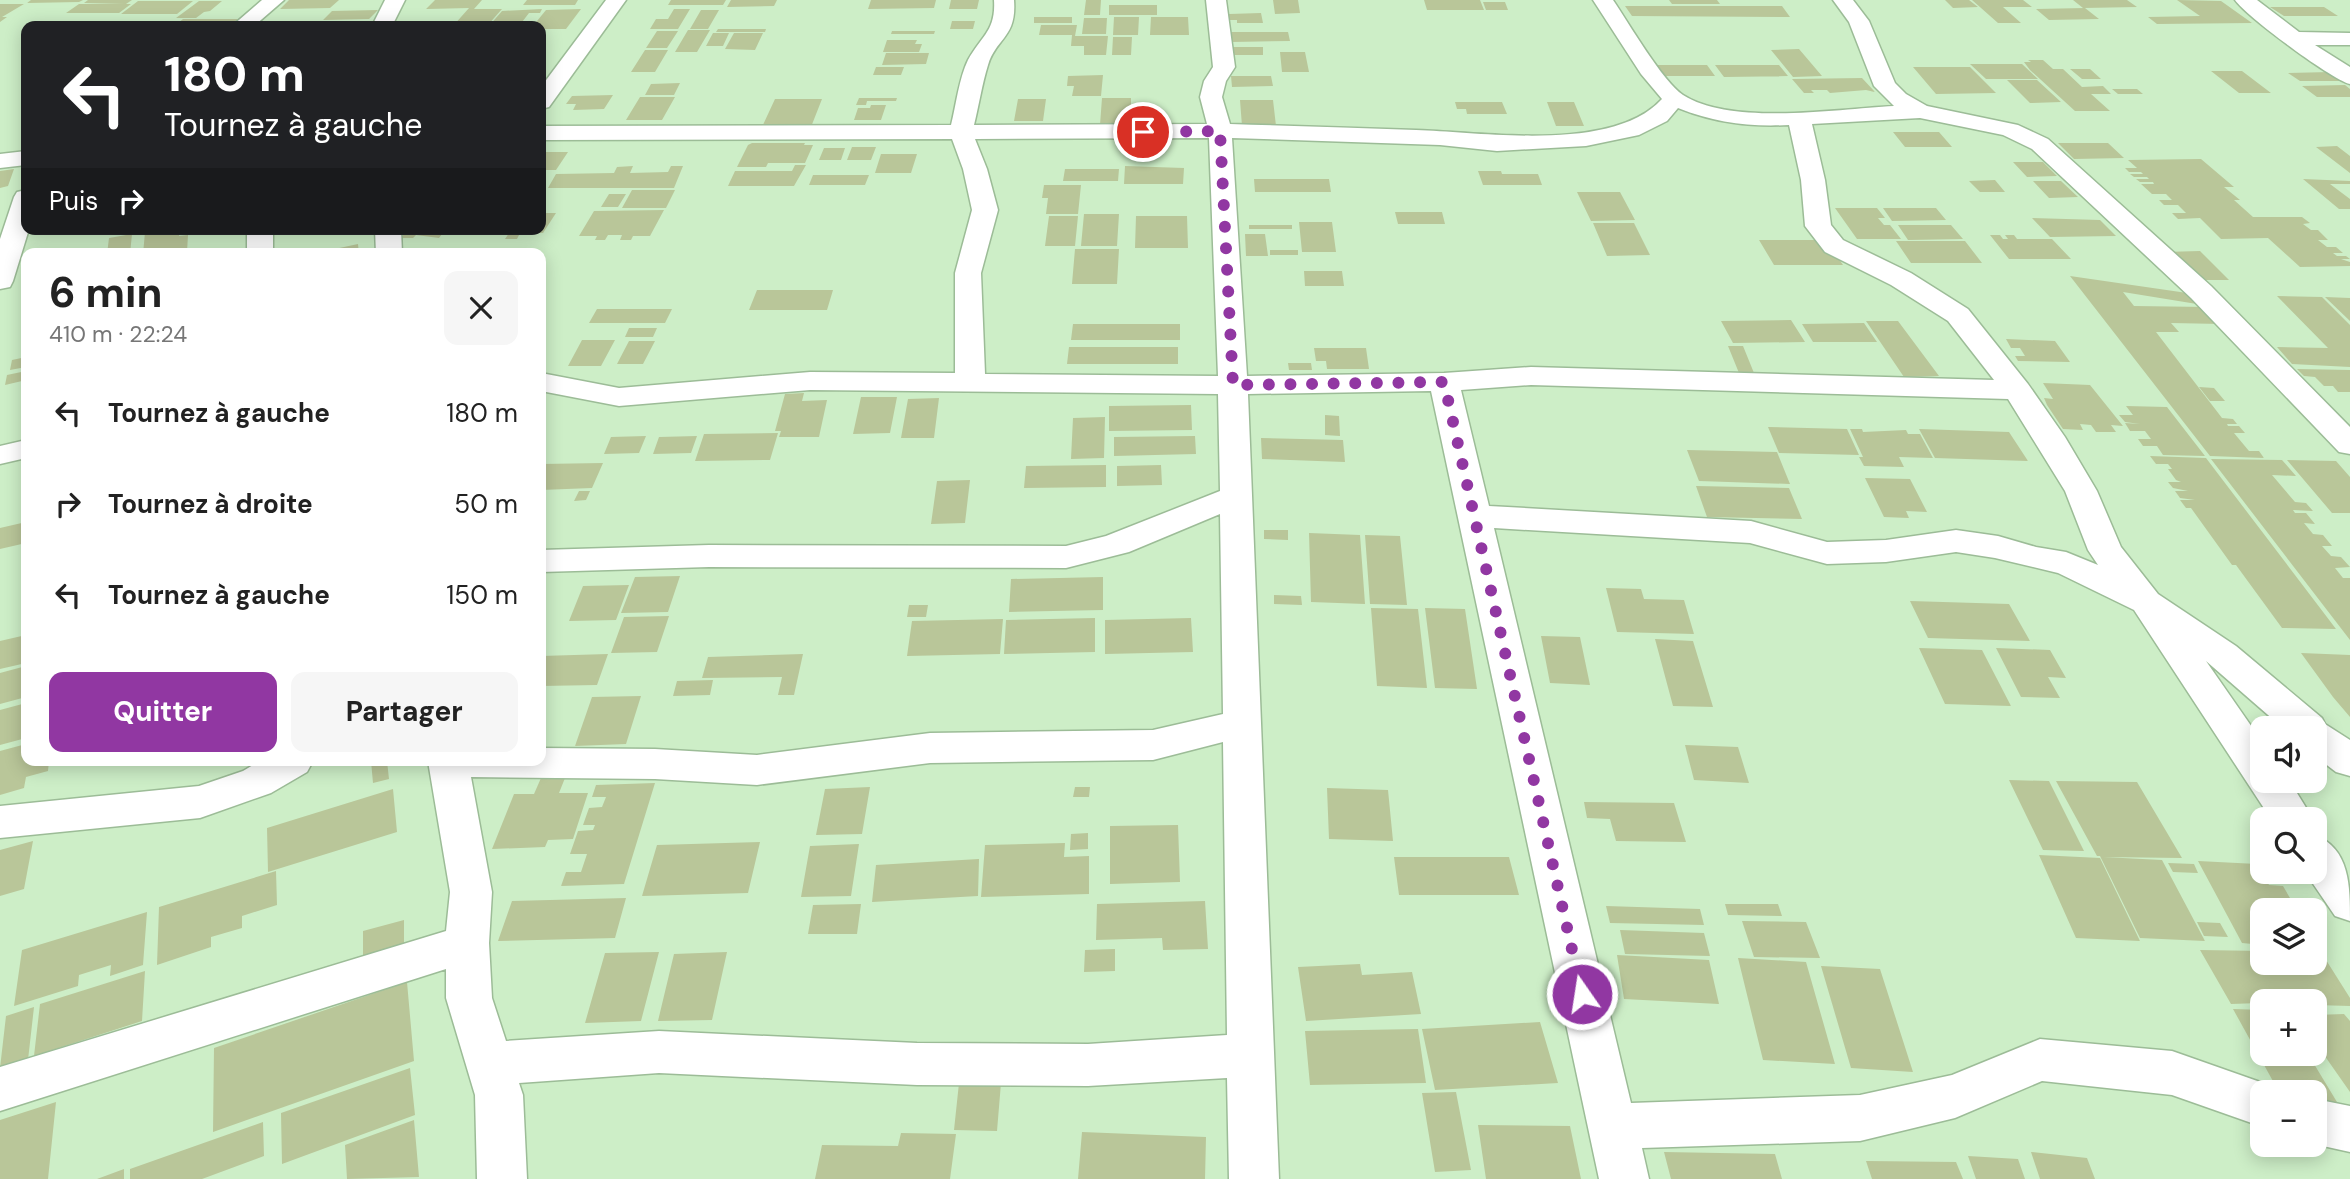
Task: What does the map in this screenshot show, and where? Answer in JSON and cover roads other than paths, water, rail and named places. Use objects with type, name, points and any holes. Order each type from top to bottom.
[{"type":"street","points":[[248,21],[274,0]]},
{"type":"street","points":[[384,21],[395,0]]},
{"type":"street","points":[[546,95],[616,0]]},
{"type":"street","points":[[970,382],[968,273],[985,210],[975,169],[961,132],[978,61],[996,38],[1005,15],[1004,0]]},
{"type":"street","points":[[1216,0],[1224,66],[1215,81],[1211,97],[1220,131],[1233,385],[1254,1179]]},
{"type":"street","points":[[1603,0],[1649,69],[1674,99],[1716,115],[1755,120],[1920,111],[2010,130],[2040,144],[2201,292],[2350,445]]},
{"type":"street","points":[[1843,0],[1859,21],[1885,86],[1898,99],[1920,111]]},
{"type":"street","points":[[2245,0],[2293,38],[2350,77]]},
{"type":"street","points":[[2293,38],[2350,39]]},
{"type":"street","points":[[546,133],[1220,131],[1440,138],[1497,144],[1586,139],[1631,130],[1659,116],[1674,99]]},
{"type":"street","points":[[1799,118],[1814,180],[1818,226],[1834,246],[1901,279],[1958,315],[2017,390],[2081,491],[2105,550],[2146,602],[2250,755]]},
{"type":"street","points":[[0,161],[21,159]]},
{"type":"street","points":[[0,281],[21,213]]},
{"type":"street","points":[[546,383],[619,397],[810,381],[1233,385],[1444,382],[1531,376],[2017,390]]},
{"type":"street","points":[[1444,382],[1624,1179]]},
{"type":"street","points":[[0,455],[21,450]]},
{"type":"street","points":[[546,561],[709,556],[1066,557],[1117,544],[1236,496]]},
{"type":"street","points":[[1474,516],[1752,532],[1827,553],[1886,551],[1956,541],[1998,547],[2034,558],[2066,563],[2146,602],[2223,655],[2294,716]]},
{"type":"street","points":[[2066,563],[2105,550]]},
{"type":"street","points":[[546,763],[655,764],[757,770],[930,748],[1153,745],[1242,723]]},
{"type":"street","points":[[2327,744],[2350,761]]},
{"type":"street","points":[[0,822],[200,802],[257,782],[284,766]]},
{"type":"street","points":[[449,766],[471,892],[467,943],[469,998],[499,1095],[502,1179]]},
{"type":"street","points":[[2327,869],[2350,903]]},
{"type":"street","points":[[0,1089],[467,943]]},
{"type":"street","points":[[490,1064],[659,1052],[917,1064],[1088,1065],[1251,1055]]},
{"type":"street","points":[[1612,1126],[1860,1118],[1955,1096],[2040,1060],[2172,1073],[2250,1100]]},
{"type":"street","points":[[2327,1124],[2350,1129]]}]
